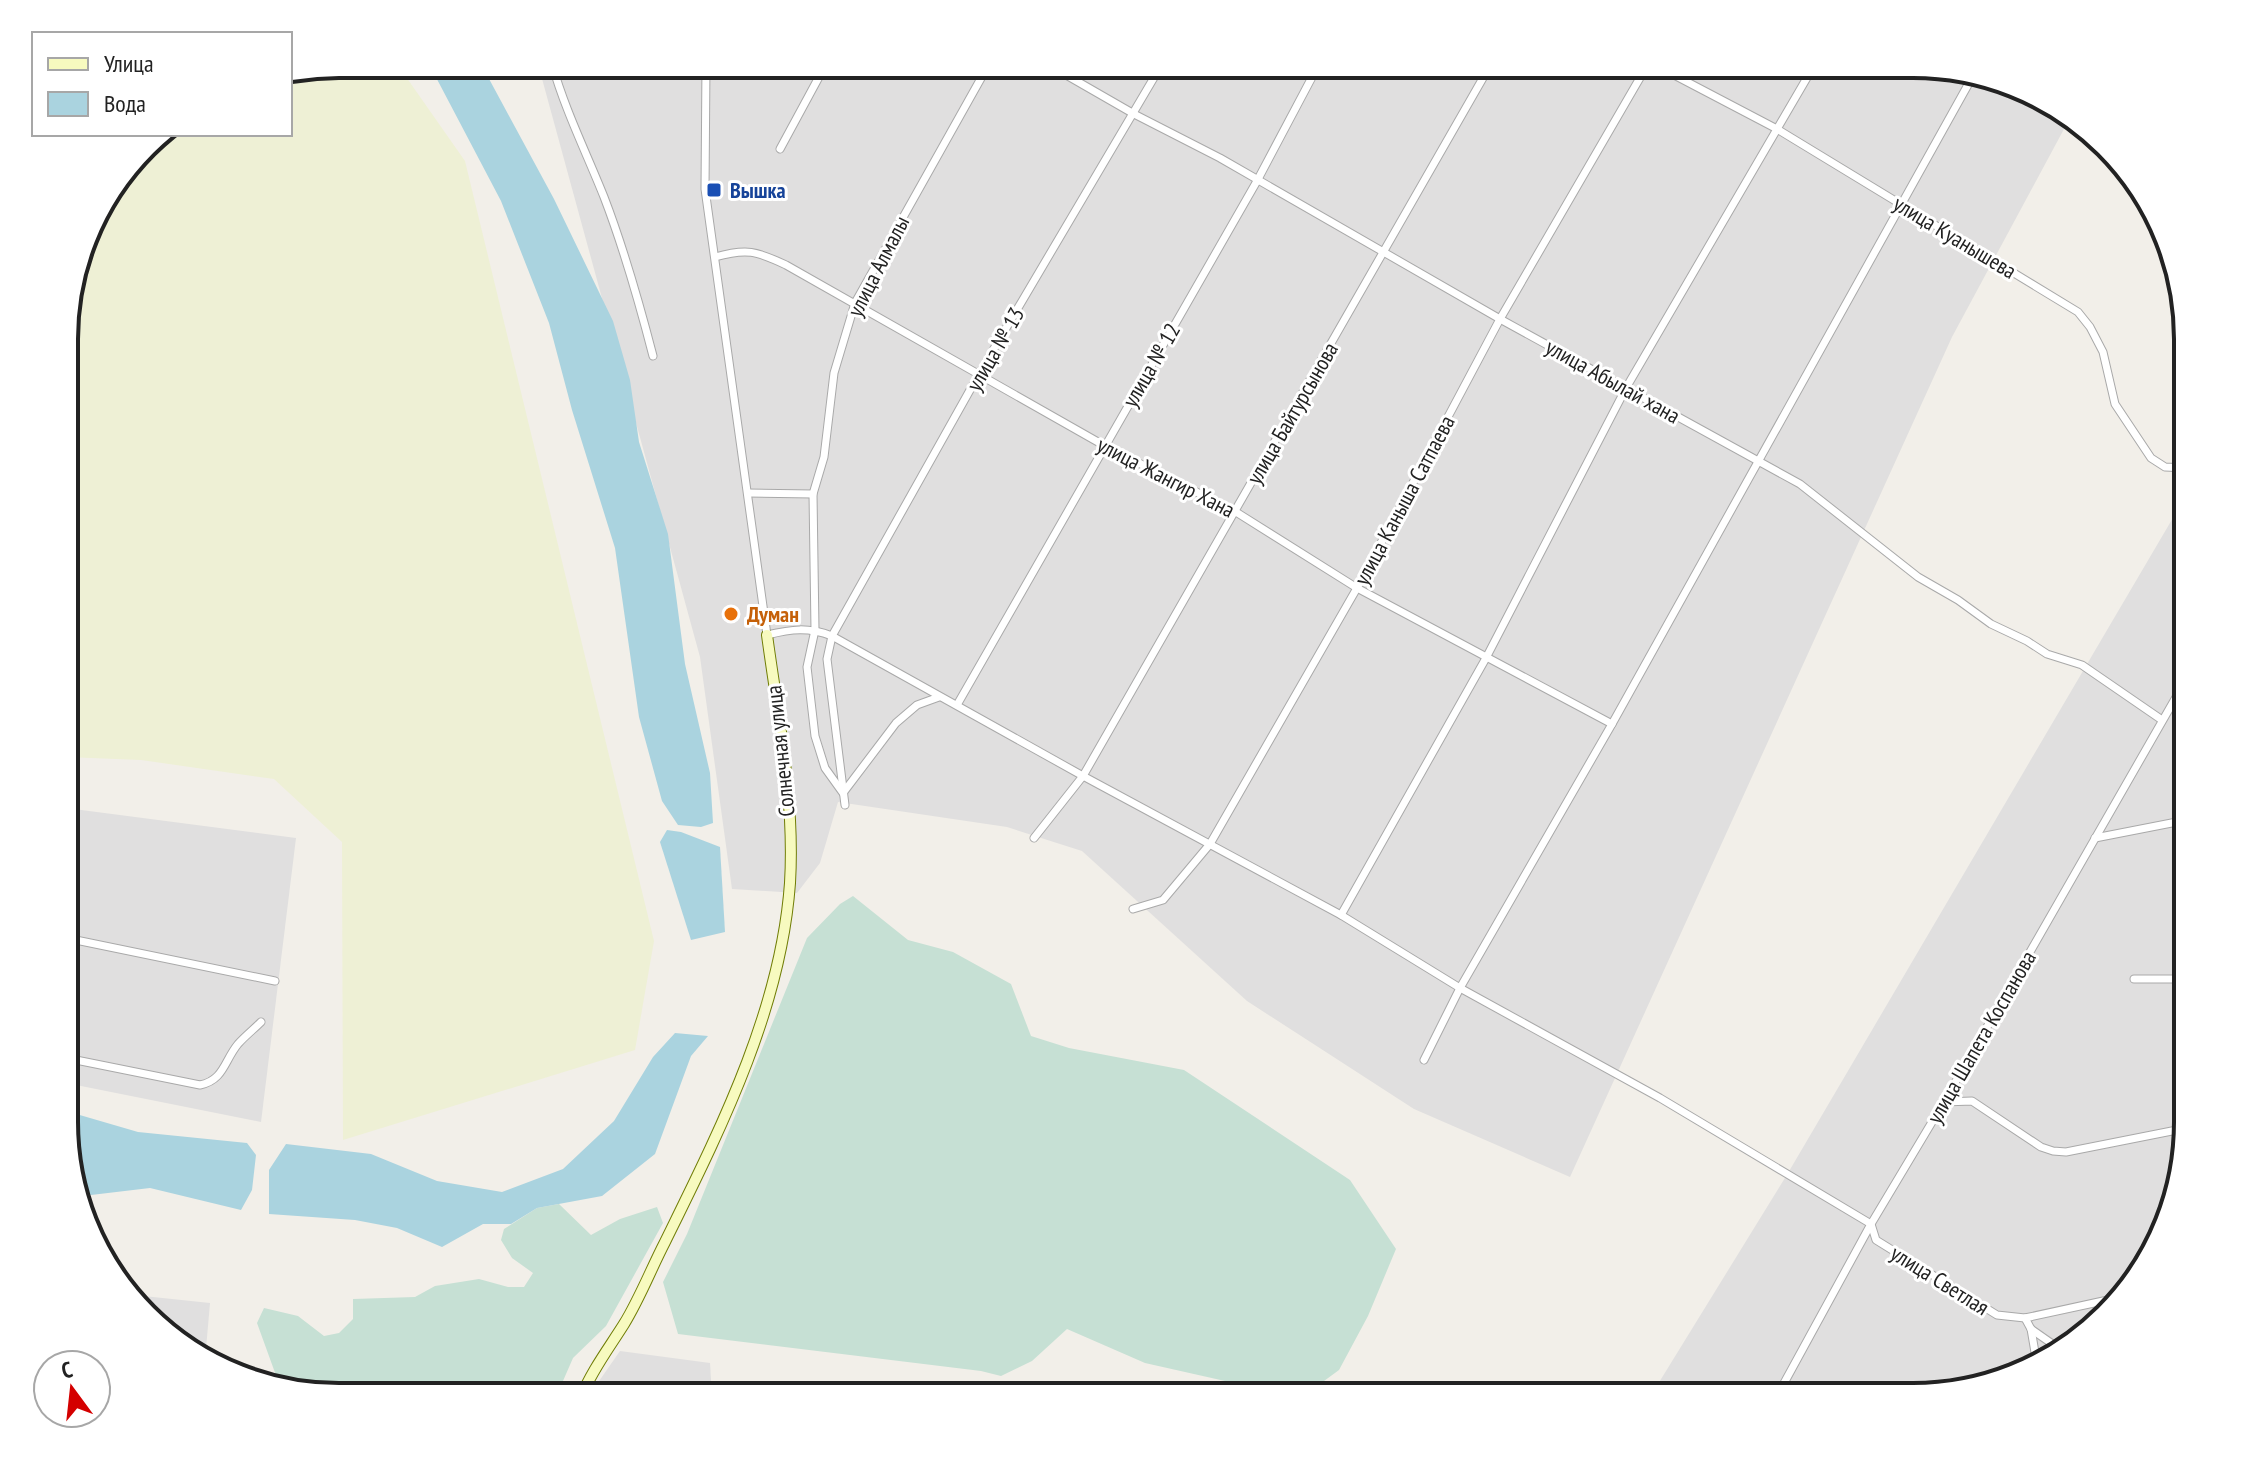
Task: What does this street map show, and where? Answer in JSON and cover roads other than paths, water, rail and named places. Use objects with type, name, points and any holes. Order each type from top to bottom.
[{"type":"street","points":[[556,78],[634,280],[653,356]]},
{"type":"street","name":"Солнечная улица","points":[[587,1383],[626,1322],[738,1086],[768,998],[790,882],[787,781],[705,189],[706,78]]},
{"type":"street","points":[[780,149],[818,78]]},
{"type":"street","name":"улица Алмалы","points":[[843,793],[825,768],[815,736],[807,667],[815,630],[813,494],[824,457],[834,373],[855,303],[981,78]]},
{"type":"street","name":"улица Абылай хана","points":[[1071,78],[1220,158],[1500,319],[1800,484],[1918,577],[1991,624],[2047,654],[2082,665],[2162,720]]},
{"type":"street","name":"улица № 13","points":[[832,636],[979,374],[1154,78]]},
{"type":"street","name":"улица № 12","points":[[957,705],[1257,181],[1312,78]]},
{"type":"street","name":"улица Байтурсынова","points":[[1034,838],[1083,776],[1483,78]]},
{"type":"street","name":"улица Каныша Сатпаева","points":[[1133,909],[1163,900],[1210,844],[1357,588],[1500,319],[1642,78]]},
{"type":"street","name":"улица Куанышева","points":[[1677,78],[1777,129],[2078,312],[2103,352],[2115,404],[2151,458],[2165,467],[2173,467]]},
{"type":"street","points":[[1341,915],[1486,658],[1626,388],[1807,78]]},
{"type":"street","points":[[1424,1060],[1460,988],[1612,724],[1968,84]]},
{"type":"street","name":"улица Жангир Хана","points":[[715,257],[742,250],[757,252],[855,303],[1105,446],[1236,512],[1357,588],[1612,724]]},
{"type":"street","points":[[748,493],[813,494]]},
{"type":"street","points":[[767,635],[796,628],[815,630]]},
{"type":"street","name":"улица Светлая","points":[[815,630],[832,636],[1341,915],[1460,988],[1660,1098],[1871,1224],[1876,1240],[1997,1315],[2025,1318],[2103,1301]]},
{"type":"street","points":[[832,636],[827,659],[845,805]]},
{"type":"street","points":[[843,793],[896,723],[917,705],[939,697]]},
{"type":"street","name":"улица Шапета Коспанова","points":[[1785,1382],[1871,1224],[2173,702]]},
{"type":"street","points":[[2095,838],[2173,823]]},
{"type":"street","points":[[78,940],[275,981]]},
{"type":"street","points":[[2134,979],[2173,979]]},
{"type":"street","points":[[78,1060],[200,1085],[211,1083],[220,1076],[236,1046],[261,1022]]},
{"type":"street","points":[[1944,1102],[1972,1101],[2041,1147],[2053,1151],[2066,1152],[2173,1131]]},
{"type":"street","points":[[2025,1318],[2031,1329],[2035,1352]]},
{"type":"street","points":[[2031,1329],[2051,1343]]},
{"type":"water","points":[[436,78],[489,78],[554,199],[613,321],[630,380],[639,442],[668,534],[685,664],[710,773],[713,823],[701,827],[678,825],[662,801],[639,717],[615,548],[572,410],[549,323],[501,201]]},
{"type":"water","points":[[667,830],[720,847],[725,932],[691,940],[660,842]]},
{"type":"water","points":[[675,1033],[708,1036],[691,1056],[655,1154],[602,1196],[537,1208],[511,1224],[483,1224],[442,1247],[397,1228],[355,1220],[269,1214],[269,1170],[286,1144],[371,1154],[437,1181],[502,1192],[563,1169],[614,1121],[653,1057]]},
{"type":"water","points":[[78,1114],[138,1132],[247,1143],[256,1155],[252,1190],[241,1210],[150,1188],[91,1195],[80,1156]]},
{"type":"place","name":"Вышка","points":[[714,190]]},
{"type":"place","name":"Думан","points":[[731,614]]}]
